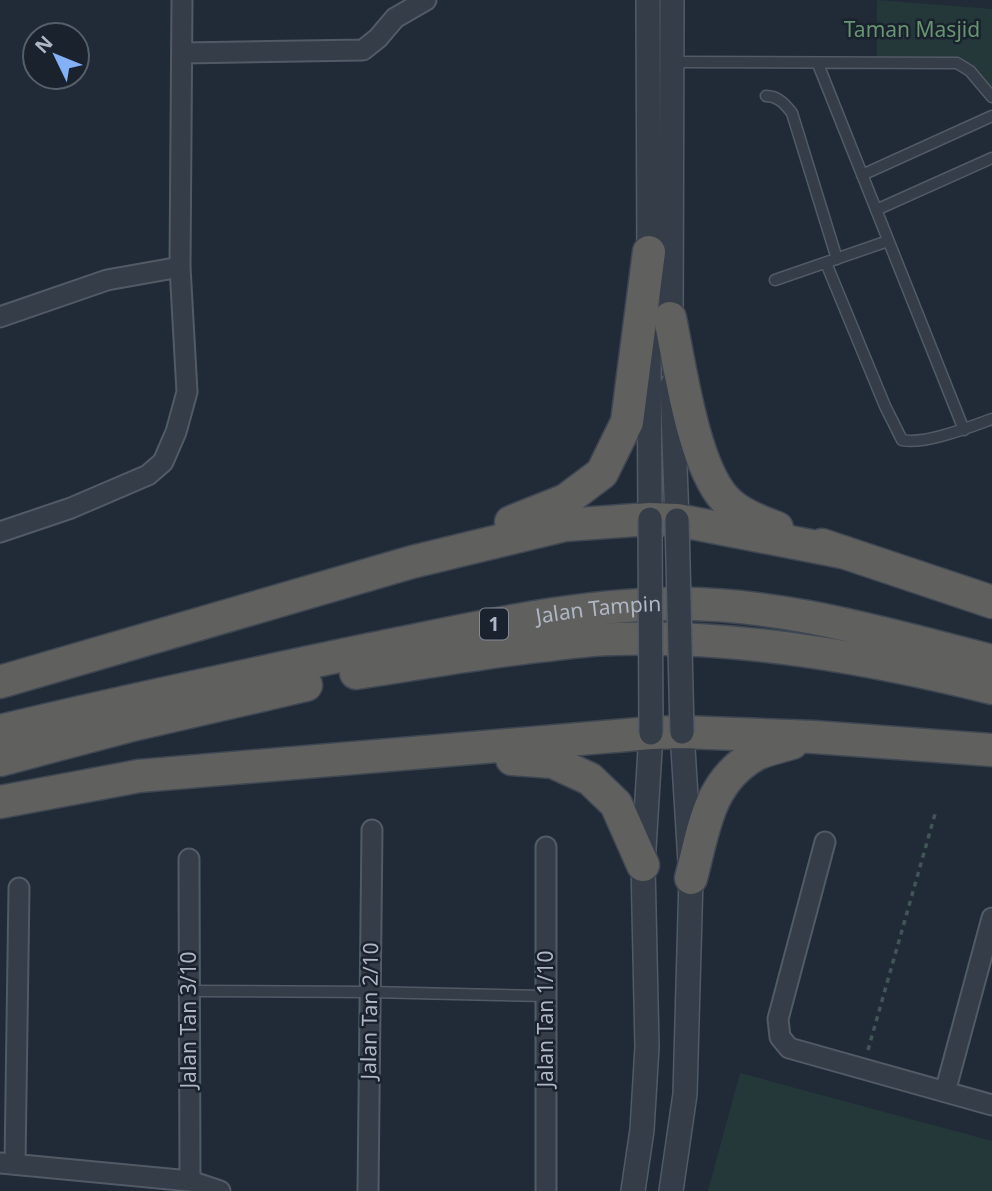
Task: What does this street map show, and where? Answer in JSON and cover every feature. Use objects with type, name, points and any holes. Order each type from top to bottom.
[{"type":"highway","points":[[412,562],[566,500],[602,473],[627,422],[649,252]]},
{"type":"highway","points":[[670,318],[691,420],[712,481],[726,500],[751,517],[842,552],[992,602]]},
{"type":"highway","points":[[0,682],[412,562],[565,525],[663,520],[842,552]]},
{"type":"highway","name":"Jalan Tampin","points":[[0,731],[127,700],[496,624],[616,607],[666,604],[724,606],[791,615],[843,624],[992,661]]},
{"type":"highway","name":"Jalan Tampin","points":[[0,760],[128,726],[352,674],[506,649],[611,639],[663,639],[792,650],[943,676],[992,688]]},
{"type":"highway","points":[[0,802],[139,776],[651,733],[814,737],[992,750]]},
{"type":"highway","points":[[691,878],[713,798],[731,772],[757,753],[814,737]]},
{"type":"highway","points":[[418,752],[553,762],[590,779],[616,804],[643,865]]},
{"type":"street","points":[[0,532],[71,508],[148,475],[163,462],[176,432],[187,392],[180,267],[182,0]]},
{"type":"street","points":[[183,52],[363,50],[378,38],[395,9],[426,0]]},
{"type":"street","points":[[648,0],[649,252],[663,520],[682,732],[691,878],[685,1094],[671,1191]]},
{"type":"street","points":[[633,1191],[642,1130],[647,1047],[643,865],[663,520],[670,318],[672,0]]},
{"type":"street","points":[[0,317],[107,280],[180,267]]},
{"type":"street","name":"Jalan Tan 2/10","points":[[368,1191],[372,830]]},
{"type":"street","points":[[825,842],[778,1019],[780,1037],[789,1048],[992,1105]]},
{"type":"street","name":"Jalan Tan 1/10","points":[[545,847],[546,1191]]},
{"type":"street","name":"Jalan Tan 3/10","points":[[189,859],[190,1181]]},
{"type":"street","points":[[19,888],[8,1164],[190,1181],[220,1191]]},
{"type":"street","points":[[945,1091],[992,918]]},
{"type":"lane","points":[[648,60],[818,64],[957,63],[970,71],[992,97]]},
{"type":"lane","points":[[818,64],[964,430]]},
{"type":"lane","points":[[766,96],[772,96],[784,103],[792,113],[837,258]]},
{"type":"lane","points":[[862,175],[992,116]]},
{"type":"lane","points":[[876,209],[992,158]]},
{"type":"lane","points":[[775,280],[888,240]]},
{"type":"lane","points":[[826,262],[885,406],[902,440],[912,442],[964,430],[992,419]]},
{"type":"lane","points":[[190,991],[546,996]]},
{"type":"path","points":[[863,1069],[935,814]]},
{"type":"green space","name":"Taman Masjid","points":[[877,0],[992,9],[992,94],[955,59],[877,57]]},
{"type":"green space","points":[[740,1073],[992,1141],[992,1191],[708,1191]]}]
